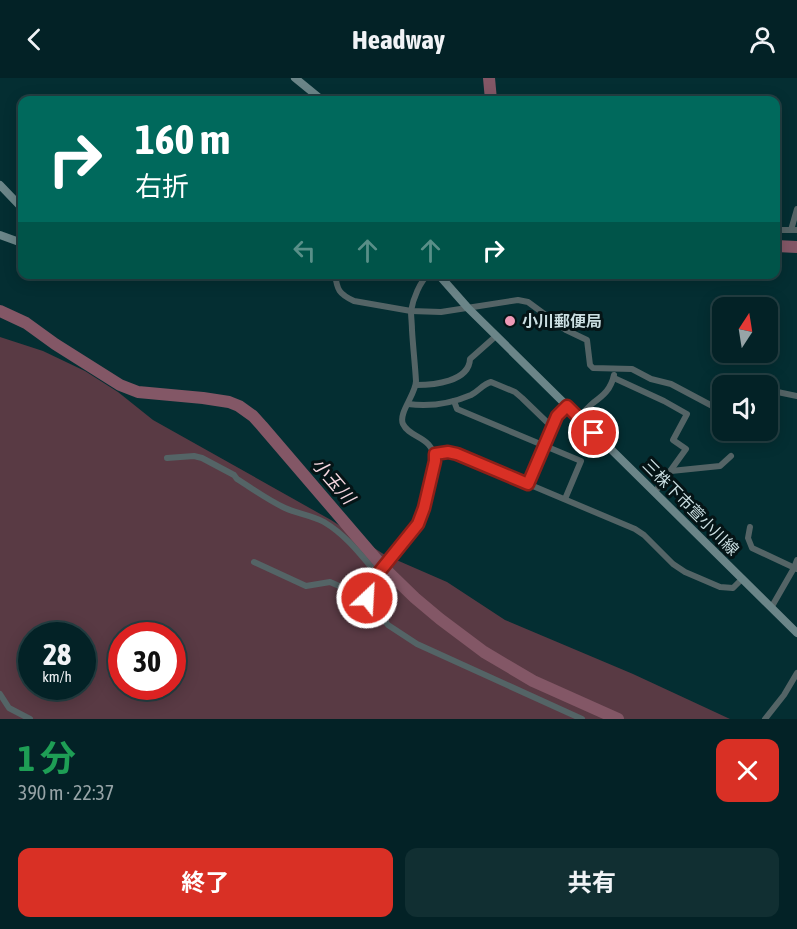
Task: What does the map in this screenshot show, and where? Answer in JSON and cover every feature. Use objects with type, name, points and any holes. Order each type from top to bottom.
[{"type":"main road","points":[[295,78],[317,96]]},
{"type":"main road","points":[[0,185],[18,204]]},
{"type":"main road","points":[[0,235],[18,242]]},
{"type":"main road","name":"三株下市萱小川線","points":[[442,279],[496,336],[797,633]]},
{"type":"street","points":[[794,230],[797,209]]},
{"type":"street","points":[[335,279],[340,293],[354,301],[411,311],[441,312],[518,300],[528,302],[566,330],[587,340],[590,365],[593,368],[632,369],[651,379],[671,384],[712,406]]},
{"type":"street","points":[[367,598],[368,586],[418,524],[435,461],[435,454],[428,443],[404,427],[401,422],[416,385],[411,311],[422,279]]},
{"type":"street","points":[[416,385],[443,382],[464,373],[471,359],[496,336]]},
{"type":"street","points":[[579,418],[609,389],[614,378],[614,369]]},
{"type":"street","points":[[614,378],[687,414],[673,440],[686,449],[655,492]]},
{"type":"street","points":[[408,404],[442,405],[473,394],[484,384],[491,382],[515,392],[552,427]]},
{"type":"street","points":[[778,392],[797,396]]},
{"type":"street","points":[[454,401],[457,409],[581,461],[564,500]]},
{"type":"street","points":[[528,484],[557,416],[567,406]]},
{"type":"street","points":[[435,454],[448,452],[457,454],[635,529],[674,564],[702,580],[729,589],[742,579]]},
{"type":"street","points":[[167,458],[186,456],[202,458],[234,475],[283,507],[324,522],[348,540],[378,573]]},
{"type":"street","points":[[671,471],[720,466],[731,456]]},
{"type":"street","points":[[750,527],[748,538],[752,548],[796,568]]},
{"type":"street","points":[[771,608],[796,568],[797,560]]},
{"type":"street","points":[[254,562],[306,586],[330,582],[367,598],[388,625],[417,644],[582,719]]},
{"type":"street","points":[[765,719],[797,673]]},
{"type":"street","points":[[0,694],[9,708],[30,719]]},
{"type":"shaded area","points":[[0,337],[43,351],[85,371],[118,392],[153,420],[331,520],[385,555],[447,582],[505,620],[633,674],[730,719],[0,719]]},
{"type":"waterway","points":[[489,78],[491,96]]},
{"type":"waterway","points":[[780,246],[797,247]]},
{"type":"waterway","name":"小玉川","points":[[0,311],[26,323],[120,385],[138,392],[203,398],[239,406],[262,426],[382,566],[440,619],[484,652],[533,681],[618,719]]},
{"type":"place","name":"小川郵便局","points":[[510,321]]},
{"type":"route","points":[[367,598],[368,586],[418,524],[424,508],[435,454],[442,452],[457,454],[528,484],[557,416],[567,406],[594,433]]}]
